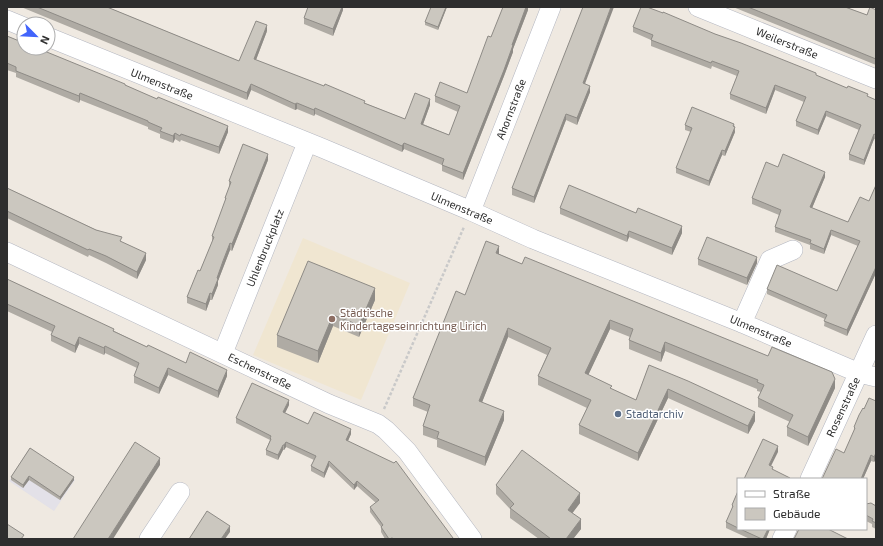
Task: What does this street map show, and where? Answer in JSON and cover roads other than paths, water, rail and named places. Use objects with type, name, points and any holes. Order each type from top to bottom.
[{"type":"street","name":"Ahornstraße","points":[[471,211],[551,7]]},
{"type":"street","name":"Weilerstraße","points":[[698,7],[876,79]]},
{"type":"street","name":"Ulmenstraße","points":[[56,40],[471,211],[533,239],[868,375]]},
{"type":"street","name":"Uhlenbruckplatz","points":[[223,353],[307,143]]},
{"type":"street","points":[[742,323],[770,260],[793,250]]},
{"type":"street","name":"Eschenstraße","points":[[7,252],[329,404],[378,424],[386,430],[407,452],[472,539]]},
{"type":"street","name":"Rosenstraße","points":[[811,478],[868,375],[876,335]]},
{"type":"street","points":[[149,539],[180,492]]},
{"type":"street","points":[[782,539],[786,530]]},
{"type":"place","name":"Städtische Kindertageseinrichtung Lirich","points":[[332,319]]},
{"type":"place","name":"Stadtarchiv","points":[[618,414]]}]
